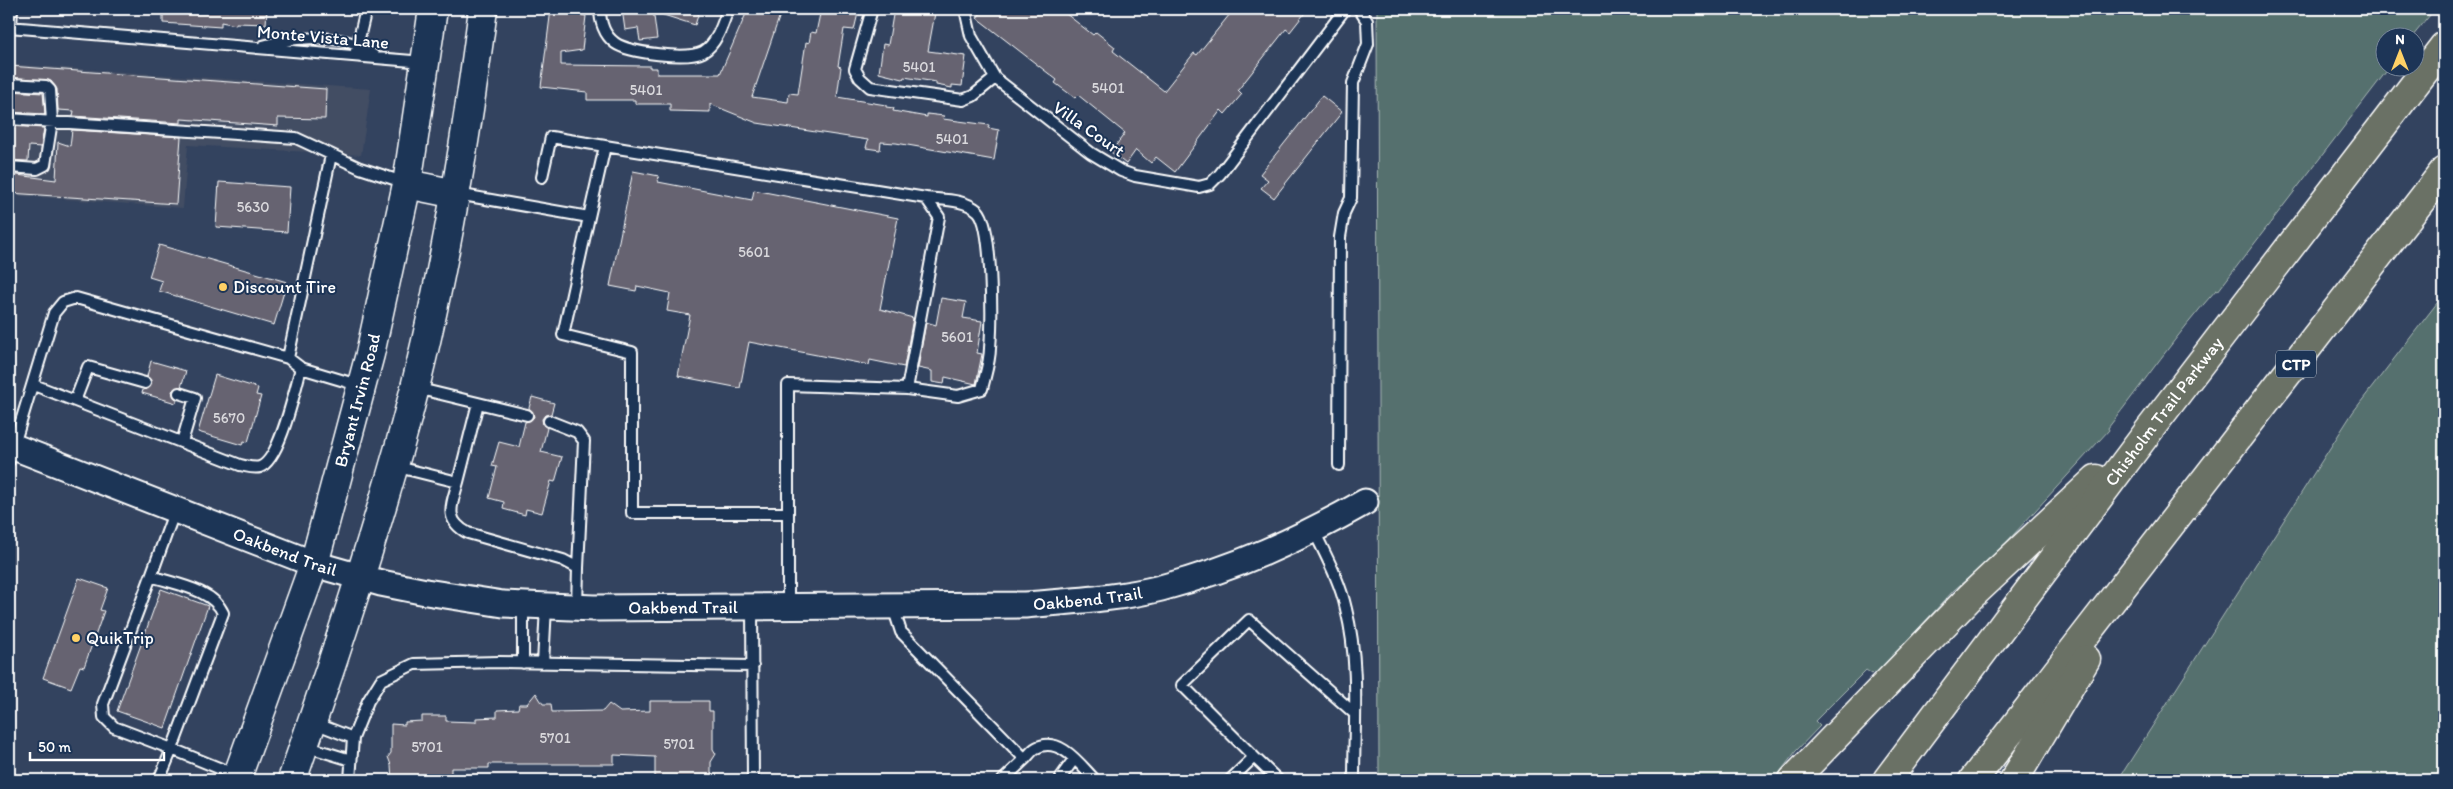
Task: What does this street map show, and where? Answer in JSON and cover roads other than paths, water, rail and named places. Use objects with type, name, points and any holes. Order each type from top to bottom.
[{"type":"highway","name":"Chisholm Trail Parkway","points":[[1886,780],[2150,429],[2444,46]]},
{"type":"highway","name":"CTP","points":[[1973,780],[2444,171]]},
{"type":"highway","points":[[1793,780],[1970,597],[2150,429]]},
{"type":"highway","points":[[2014,780],[2147,557]]},
{"type":"main road","name":"Bryant Irvin Road","points":[[238,778],[314,564],[362,386],[407,184],[433,9]]},
{"type":"main road","points":[[292,780],[362,579],[414,388],[456,194],[483,9]]},
{"type":"main road","points":[[407,184],[456,194]]},
{"type":"street","name":"Oakbend Trail","points":[[11,451],[175,510],[314,564],[362,579],[426,592],[535,605],[578,607],[1025,605],[1094,599],[1160,588],[1239,564],[1314,531],[1365,502]]},
{"type":"lane","points":[[10,27],[12,9]]},
{"type":"lane","points":[[258,48],[284,40],[334,40],[356,50],[366,9]]},
{"type":"lane","points":[[600,9],[604,30],[615,43],[634,50],[685,55],[703,52],[714,41],[728,9]]},
{"type":"lane","points":[[872,9],[855,69],[860,78],[870,87],[963,100],[973,96],[995,78]]},
{"type":"lane","name":"Villa Court","points":[[965,9],[971,36],[995,78],[1091,154],[1121,171],[1135,176],[1199,187],[1210,184],[1220,174],[1345,9]]},
{"type":"lane","points":[[1339,465],[1340,236],[1344,214],[1351,198],[1353,82],[1368,44],[1367,21],[1358,9]]},
{"type":"lane","name":"Monte Vista Lane","points":[[10,27],[258,48],[356,50],[376,57],[426,62]]},
{"type":"lane","points":[[9,84],[46,86],[50,90],[52,121],[45,165],[38,168],[9,167]]},
{"type":"lane","points":[[9,118],[296,138],[360,168],[407,184]]},
{"type":"lane","points":[[542,177],[551,137],[965,203],[979,212],[987,230],[990,274],[990,349],[982,389],[958,396],[907,389],[788,386],[788,607]]},
{"type":"lane","points":[[605,146],[563,335],[632,352],[632,513],[788,513]]},
{"type":"lane","points":[[288,358],[331,155]]},
{"type":"lane","points":[[456,194],[589,217]]},
{"type":"lane","points":[[907,389],[939,217],[926,198]]},
{"type":"lane","points":[[11,451],[34,385],[54,313],[63,302],[76,298],[288,358],[301,368],[362,386]]},
{"type":"lane","points":[[75,401],[88,367],[145,383]]},
{"type":"lane","points":[[34,385],[240,465],[259,467],[268,462],[282,434],[301,368]]},
{"type":"lane","points":[[414,388],[527,415]]},
{"type":"lane","points":[[180,393],[195,398],[182,442]]},
{"type":"lane","points":[[478,403],[451,508],[452,517],[457,527],[468,533],[563,560],[578,568]]},
{"type":"lane","points":[[549,421],[577,432],[584,441],[578,607]]},
{"type":"lane","points":[[394,466],[458,482]]},
{"type":"lane","points":[[175,510],[104,704],[104,717],[114,727],[172,749],[238,778]]},
{"type":"lane","points":[[1314,531],[1335,575],[1346,607],[1353,647],[1354,780]]},
{"type":"lane","points":[[151,576],[210,597],[219,603],[223,613],[159,780]]},
{"type":"lane","points":[[523,663],[535,605]]},
{"type":"lane","points":[[535,605],[544,663]]},
{"type":"lane","points":[[752,607],[754,780]]},
{"type":"lane","points":[[893,607],[901,632],[1025,759]]},
{"type":"lane","points":[[1278,780],[1182,685],[1249,620],[1354,713]]},
{"type":"lane","points":[[350,780],[353,738],[368,700],[381,680],[414,664],[544,663],[753,666]]},
{"type":"lane","points":[[308,734],[353,738]]},
{"type":"lane","points":[[308,734],[351,760]]},
{"type":"lane","points":[[1003,780],[1036,748],[1055,745],[1074,759],[1095,780]]},
{"type":"lane","points":[[1230,780],[1254,757]]},
{"type":"lane","points":[[1062,780],[1061,777],[1065,768],[1074,759]]},
{"type":"place","name":"Discount Tire","points":[[223,287]]},
{"type":"place","name":"QuikTrip","points":[[76,638]]}]
